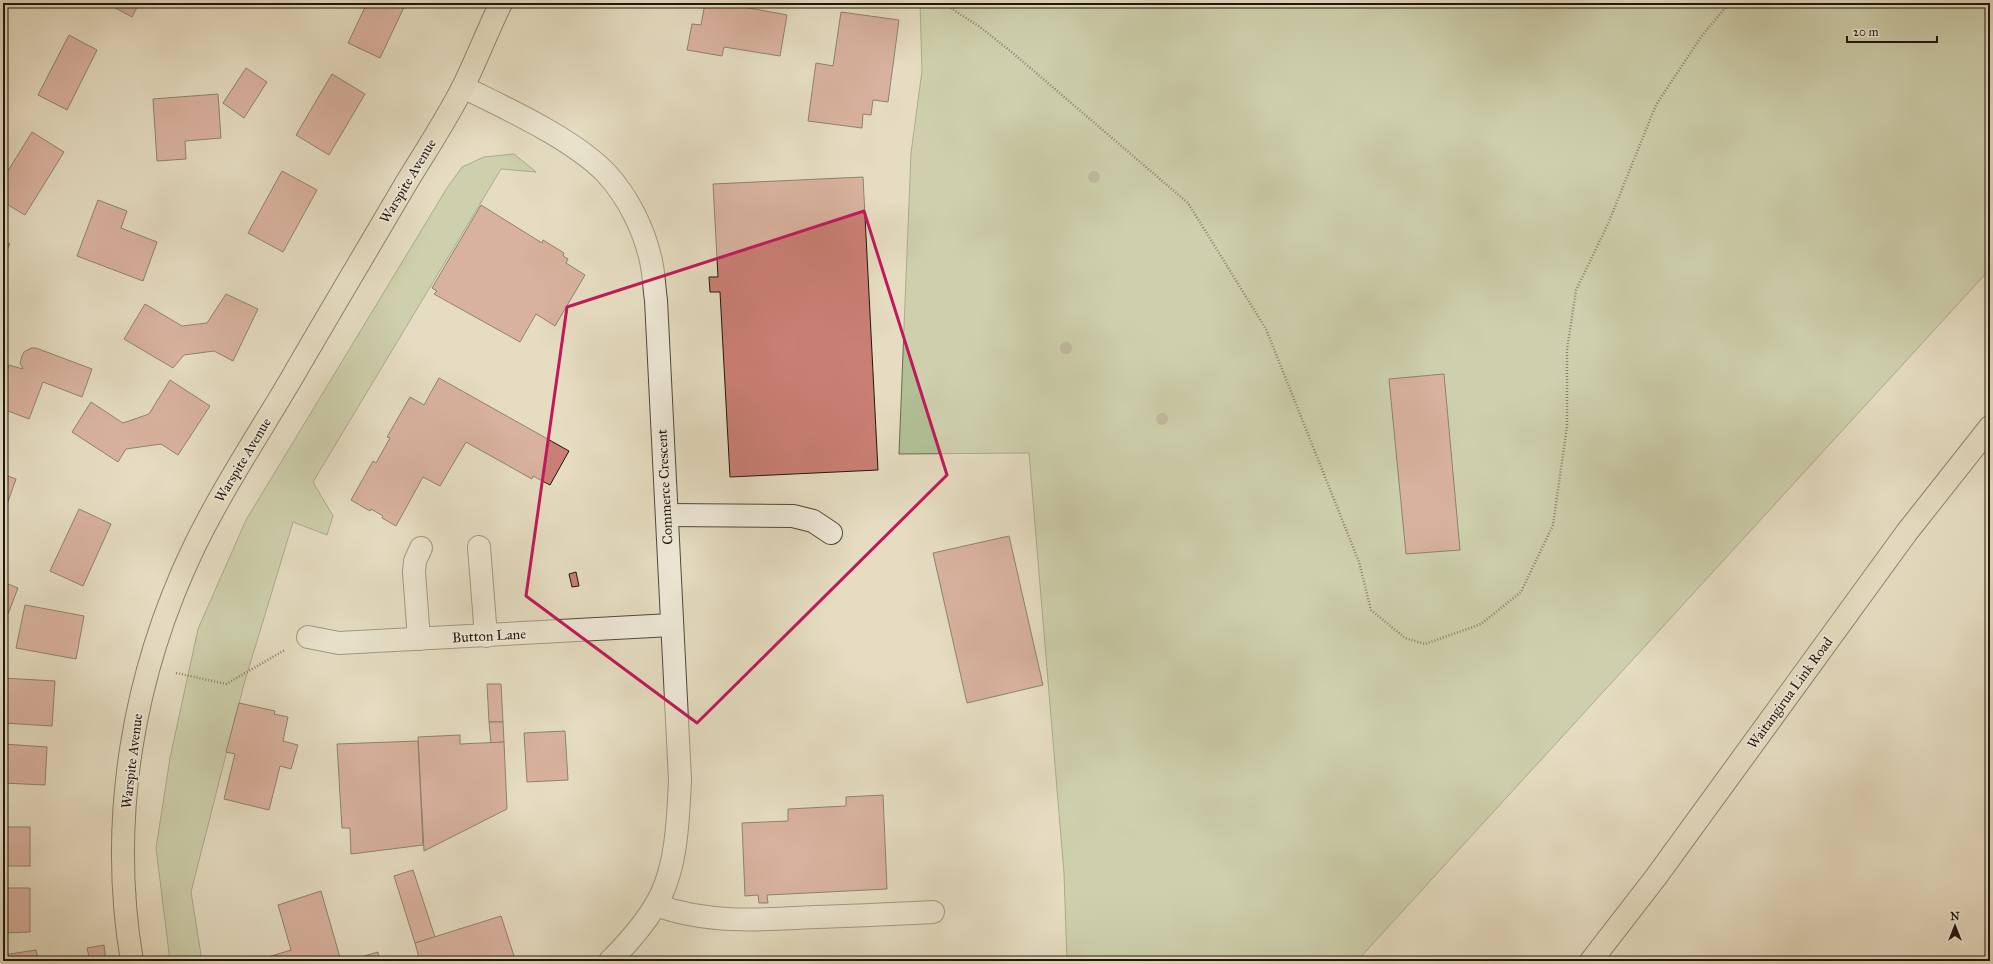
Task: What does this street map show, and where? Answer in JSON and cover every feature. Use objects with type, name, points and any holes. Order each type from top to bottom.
[{"type":"main road","name":"Warspite Avenue","points":[[132,961],[127,930],[124,889],[125,807],[129,764],[148,667],[179,580],[216,506],[463,87],[501,3]]},
{"type":"main road","name":"Waitangirua Link Road","points":[[1592,961],[1656,877],[1907,532],[1990,427]]},
{"type":"street","name":"Commerce Crescent","points":[[463,87],[528,120],[573,147],[605,172],[625,197],[643,235],[651,262],[656,300],[680,794],[674,851],[664,886],[656,905],[627,944],[610,961]]},
{"type":"street","points":[[667,515],[792,516],[813,521],[831,533]]},
{"type":"street","points":[[479,547],[486,636]]},
{"type":"street","points":[[419,639],[414,572],[415,561],[421,548]]},
{"type":"street","name":"Button Lane","points":[[308,637],[339,643],[671,625]]},
{"type":"street","points":[[656,905],[669,910],[692,915],[721,919],[752,920],[933,912]]},
{"type":"path","points":[[943,3],[980,27],[1014,54],[1188,203],[1266,329],[1359,562],[1371,610],[1405,638],[1425,644],[1481,624],[1521,592],[1553,526],[1567,426],[1567,350],[1576,290],[1608,224],[1656,106],[1701,37],[1729,3]]},
{"type":"path","points":[[148,667],[226,684],[308,637]]},
{"type":"highlighted area","points":[[864,211],[947,475],[697,723],[526,596],[567,307]]},
{"type":"green space","points":[[920,3],[1990,3],[1990,269],[1357,961],[1067,961],[1064,873],[1029,453],[899,454],[911,153],[922,71]]},
{"type":"green space","points":[[514,154],[536,172],[501,169],[313,482],[333,516],[327,535],[293,522],[244,684],[191,892],[202,961],[170,961],[156,848],[170,758],[198,629],[246,520],[447,188],[462,167],[484,157]]},
{"type":"building","points":[[106,3],[139,3],[132,17]]},
{"type":"building","points":[[367,3],[406,3],[380,58],[348,43]]},
{"type":"building","points":[[705,3],[722,3],[787,15],[780,56],[724,47],[722,56],[687,50],[692,24],[701,25]]},
{"type":"building","points":[[841,12],[899,20],[888,102],[873,100],[871,115],[863,114],[862,128],[808,121],[816,63],[833,66]]},
{"type":"building","points":[[69,35],[97,50],[67,110],[38,95]]},
{"type":"building","points":[[246,68],[267,82],[244,118],[223,103]]},
{"type":"building","points":[[332,74],[365,94],[329,155],[296,135]]},
{"type":"building","points":[[218,94],[221,138],[185,141],[186,159],[157,161],[153,99]]},
{"type":"building","points":[[32,132],[64,152],[25,215],[3,202],[3,179]]},
{"type":"building","points":[[282,171],[317,190],[283,252],[248,233]]},
{"type":"building","points":[[863,177],[878,470],[730,477],[720,292],[710,292],[709,277],[718,277],[713,184]]},
{"type":"building","points":[[98,200],[127,211],[121,228],[157,242],[143,281],[77,256]]},
{"type":"building","points":[[481,205],[542,243],[543,240],[564,253],[563,256],[568,259],[566,263],[585,275],[555,326],[536,314],[520,342],[434,294],[437,291],[432,288]]},
{"type":"building","points":[[3,241],[10,244],[3,257]]},
{"type":"building","points":[[226,294],[258,309],[233,361],[214,351],[184,355],[173,368],[124,339],[145,304],[182,326],[207,323]]},
{"type":"building","points":[[31,348],[36,348],[92,369],[82,397],[43,382],[29,419],[3,409],[3,382],[9,365],[23,369],[20,363],[22,356],[24,352]]},
{"type":"building","points":[[1444,374],[1460,550],[1406,554],[1389,379]]},
{"type":"building","points":[[439,378],[569,451],[550,485],[533,476],[532,479],[466,442],[440,486],[423,477],[396,526],[382,518],[383,516],[371,509],[370,511],[351,500],[373,461],[376,463],[390,438],[387,437],[410,397],[424,405]]},
{"type":"building","points":[[170,380],[210,406],[178,455],[161,444],[126,449],[118,462],[72,432],[91,402],[123,423],[149,414]]},
{"type":"building","points":[[3,474],[16,479],[3,516]]},
{"type":"building","points":[[79,509],[111,524],[83,586],[50,571]]},
{"type":"building","points":[[1009,536],[1043,685],[967,703],[933,553]]},
{"type":"building","points":[[576,572],[579,586],[572,587],[569,574]]},
{"type":"building","points":[[3,582],[18,588],[8,614],[3,613]]},
{"type":"building","points":[[25,605],[84,616],[76,659],[16,648]]},
{"type":"building","points":[[3,678],[55,681],[52,726],[3,723]]},
{"type":"building","points":[[487,684],[501,684],[503,722],[489,722]]},
{"type":"building","points":[[239,703],[275,711],[274,714],[288,717],[283,741],[298,745],[291,769],[280,766],[269,810],[224,799],[235,754],[226,752]]},
{"type":"building","points":[[489,722],[503,722],[504,742],[491,743]]},
{"type":"building","points":[[565,731],[568,780],[527,782],[524,733]]},
{"type":"building","points":[[460,735],[460,744],[504,742],[507,809],[424,851],[418,737]]},
{"type":"building","points":[[418,741],[423,845],[351,854],[350,828],[342,828],[337,744]]},
{"type":"building","points":[[3,744],[47,747],[45,785],[3,783]]},
{"type":"building","points":[[883,795],[887,889],[767,895],[768,903],[759,903],[758,895],[745,896],[742,823],[788,821],[788,809],[846,806],[846,797]]},
{"type":"building","points":[[3,827],[30,827],[30,866],[3,866]]},
{"type":"building","points":[[413,870],[435,937],[415,943],[394,876]]},
{"type":"building","points":[[3,888],[30,888],[30,932],[3,933]]},
{"type":"building","points":[[321,891],[341,961],[266,961],[265,958],[291,950],[278,905]]},
{"type":"building","points":[[501,916],[514,956],[499,961],[420,961],[415,943]]},
{"type":"building","points":[[104,945],[106,961],[64,961],[89,957],[87,948]]},
{"type":"building","points":[[36,950],[38,959],[45,957],[46,961],[3,961],[3,955]]},
{"type":"building","points":[[378,952],[379,961],[347,961]]}]
